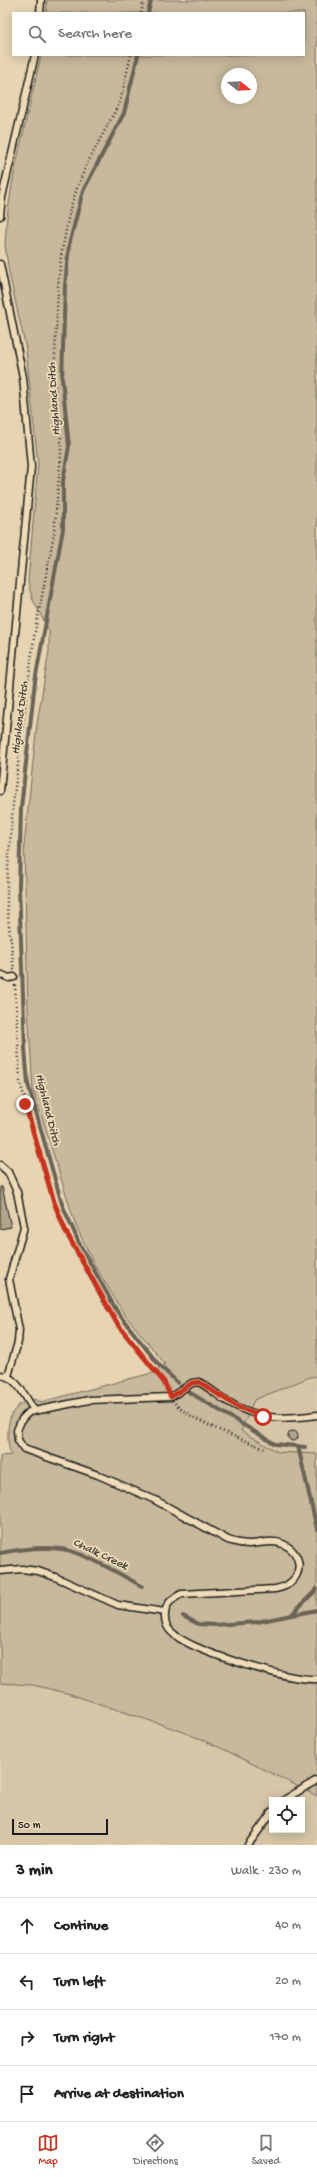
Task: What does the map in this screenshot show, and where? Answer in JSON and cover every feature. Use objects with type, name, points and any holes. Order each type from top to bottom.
[{"type":"lane","points":[[40,12],[41,0]]},
{"type":"lane","points":[[0,216],[2,197],[35,56]]},
{"type":"lane","points":[[0,264],[23,378],[31,467],[0,792]]},
{"type":"lane","points":[[0,974],[9,978],[14,977]]},
{"type":"lane","points":[[0,1165],[8,1172],[18,1192],[24,1227],[9,1279],[19,1330],[18,1342],[8,1376]]},
{"type":"lane","points":[[0,1375],[8,1376],[14,1380],[34,1410]]},
{"type":"lane","points":[[317,1415],[277,1419],[263,1417],[236,1406],[199,1382],[192,1383],[171,1397],[89,1400],[34,1410],[29,1412],[22,1419],[17,1430],[18,1440],[24,1449],[98,1475],[155,1500],[228,1540],[250,1544],[272,1542],[282,1543],[291,1549],[298,1557],[299,1567],[295,1577],[287,1585],[275,1589],[181,1594],[172,1599],[165,1607],[167,1626],[174,1635],[194,1646],[248,1665],[296,1677],[317,1679]]},
{"type":"lane","points":[[0,1571],[22,1570],[38,1572],[118,1605],[165,1612]]},
{"type":"lane","points":[[289,1797],[317,1780]]},
{"type":"lane","points":[[248,1845],[269,1816]]},
{"type":"path","points":[[141,12],[144,0]]},
{"type":"path","points":[[131,56],[120,102],[86,166],[70,208],[61,256],[58,287],[54,379],[61,432],[54,534],[34,637],[12,804],[7,882],[7,907],[14,977],[20,1082],[54,1202],[66,1232],[107,1309],[164,1382],[179,1409],[191,1416],[265,1449]]},
{"type":"shaded area","points":[[47,0],[317,0],[317,1376],[310,1377],[254,1400],[241,1431],[278,1452],[317,1454],[317,1796],[223,1749],[181,1731],[67,1693],[33,1685],[0,1683],[0,1456],[11,1455],[8,1442],[8,1426],[13,1412],[23,1403],[35,1399],[41,1402],[152,1373],[165,1364],[124,1314],[94,1264],[76,1226],[33,1090],[28,1009],[24,846],[37,724],[49,651],[49,631],[32,598],[28,582],[38,464],[26,349],[9,273],[5,245],[7,216],[14,173],[41,56],[305,56],[305,12],[46,12]]},
{"type":"shaded area","points":[[317,1376],[317,1454],[278,1452],[241,1431],[254,1400],[310,1377]]},
{"type":"shaded area","points":[[11,1682],[33,1685],[67,1693],[181,1731],[223,1749],[317,1796],[317,1845],[0,1845],[0,1683]]},
{"type":"building","points":[[0,1187],[2,1187],[11,1227],[0,1229]]},
{"type":"building","points":[[291,1431],[295,1431],[298,1436],[295,1441],[291,1441],[288,1438],[288,1434]]},
{"type":"waterway","name":"Highland Ditch","points":[[148,12],[151,0]]},
{"type":"waterway","name":"Highland Ditch","points":[[138,56],[124,113],[83,191],[69,245],[65,285],[62,379],[69,446],[63,481],[63,529],[35,681],[21,808],[19,887],[25,1048],[28,1084],[62,1204],[79,1243],[118,1313],[159,1365],[178,1383]]},
{"type":"waterway","name":"Highland Ditch","points":[[189,1392],[275,1444],[305,1447]]},
{"type":"waterway","points":[[298,1446],[317,1529]]},
{"type":"waterway","name":"Chalk Creek","points":[[0,1553],[38,1548],[53,1548],[70,1551],[102,1564],[142,1586]]},
{"type":"waterway","points":[[293,1613],[317,1589]]},
{"type":"waterway","name":"Chalk Creek","points":[[183,1616],[198,1624],[214,1625],[257,1622],[317,1610]]},
{"type":"route","points":[[25,1104],[54,1202],[66,1232],[107,1309],[164,1382],[171,1397],[192,1383],[199,1382],[222,1398],[248,1413],[263,1417]]}]
